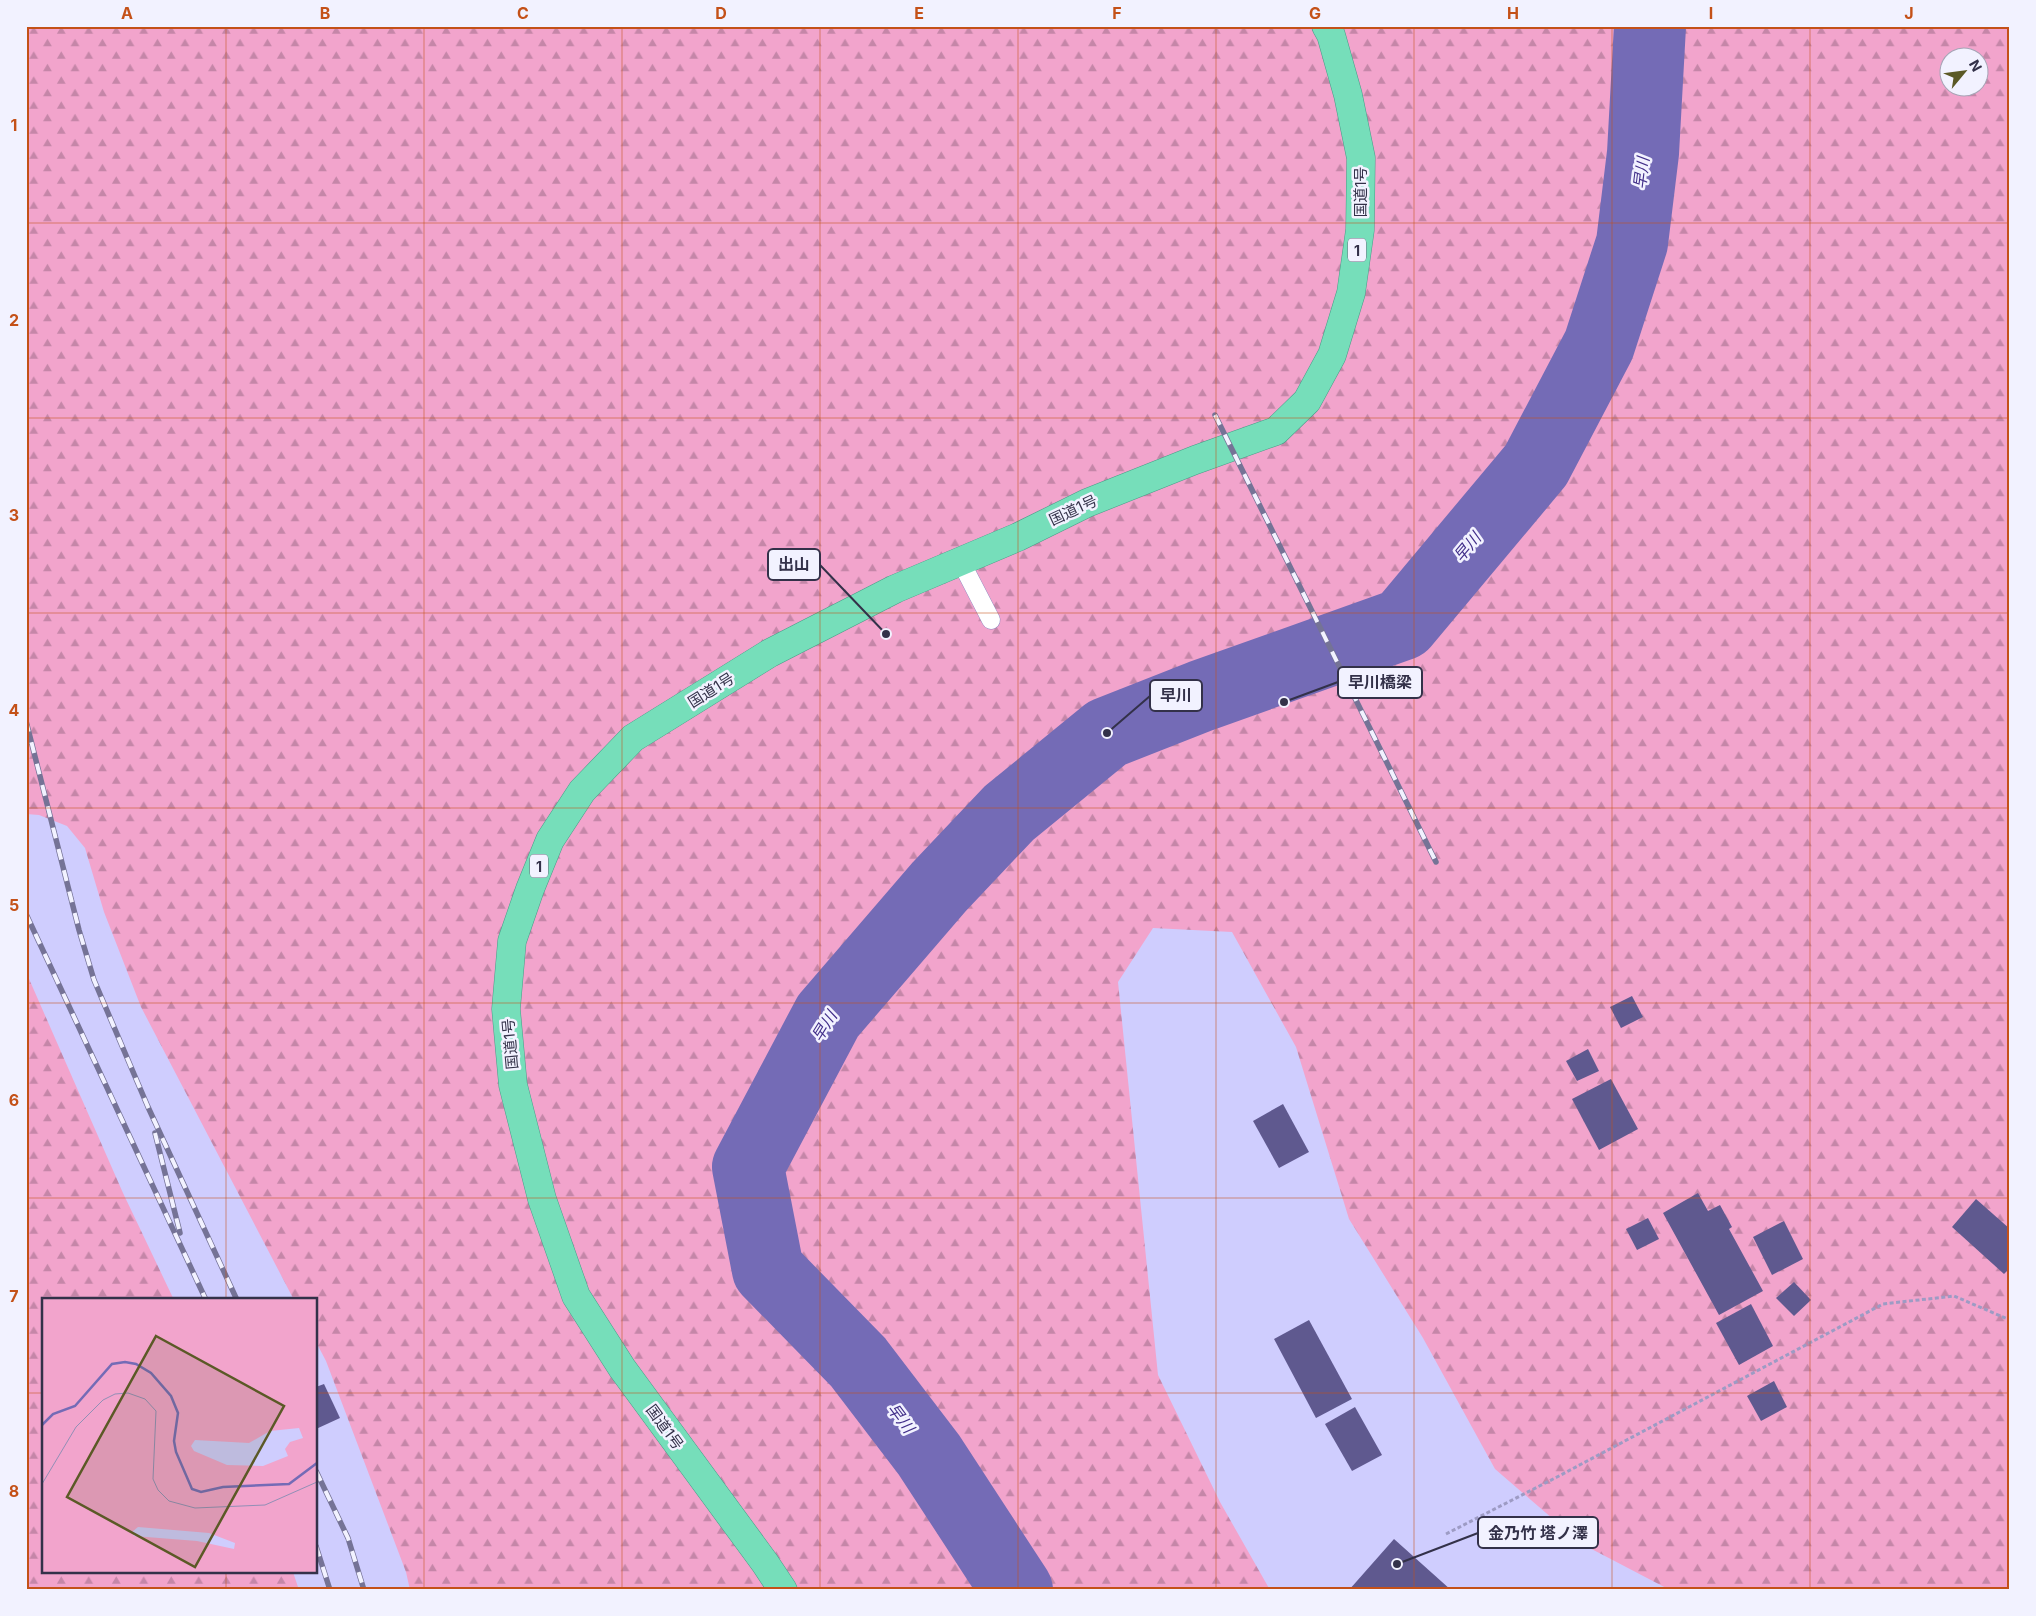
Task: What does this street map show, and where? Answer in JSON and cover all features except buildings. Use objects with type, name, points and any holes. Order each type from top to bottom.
[{"type":"highway","name":"国道1号","points":[[782,1590],[765,1563],[622,1368],[576,1296],[542,1199],[513,1085],[506,1009],[512,941],[530,889],[550,840],[582,791],[633,738],[770,653],[896,588],[961,562],[1087,503],[1195,460],[1276,431],[1307,402],[1332,355],[1352,293],[1360,230],[1360,158],[1348,95],[1331,34],[1326,26]]},
{"type":"lane","points":[[961,562],[991,620]]},
{"type":"path","points":[[1446,1534],[1883,1304],[1954,1296],[2010,1320]]},
{"type":"green space","points":[[26,26],[2010,26],[2010,1590],[1670,1590],[1582,1544],[1495,1469],[1423,1338],[1349,1219],[1296,1047],[1232,932],[1153,928],[1118,982],[1158,1375],[1220,1502],[1270,1590],[410,1590],[406,1572],[326,1361],[318,1346],[318,1298],[293,1298],[141,1007],[104,912],[85,848],[67,826],[39,815],[26,814]]},
{"type":"green space","points":[[26,972],[123,1193],[173,1298],[42,1298],[42,1574],[294,1574],[299,1590],[26,1590]]},
{"type":"waterway","name":"早川","points":[[1017,1590],[929,1455],[858,1362],[768,1270],[748,1167],[828,1016],[939,887],[1009,813],[1107,733],[1201,696],[1403,624],[1536,465],[1599,345],[1632,243],[1643,153],[1650,26]]},
{"type":"railway","points":[[1215,415],[1436,862]]},
{"type":"railway","points":[[26,721],[79,930],[94,980],[148,1107],[236,1298]]},
{"type":"railway","points":[[26,914],[205,1298]]},
{"type":"railway","points":[[155,1133],[180,1233]]},
{"type":"railway","points":[[318,1475],[348,1538],[364,1590]]},
{"type":"railway","points":[[318,1552],[330,1590]]},
{"type":"place","name":"出山","points":[[886,634]]},
{"type":"place","name":"早川橋梁","points":[[1284,702]]},
{"type":"place","name":"早川","points":[[1107,733]]},
{"type":"place","name":"金乃竹 塔ノ澤","points":[[1397,1564]]}]
